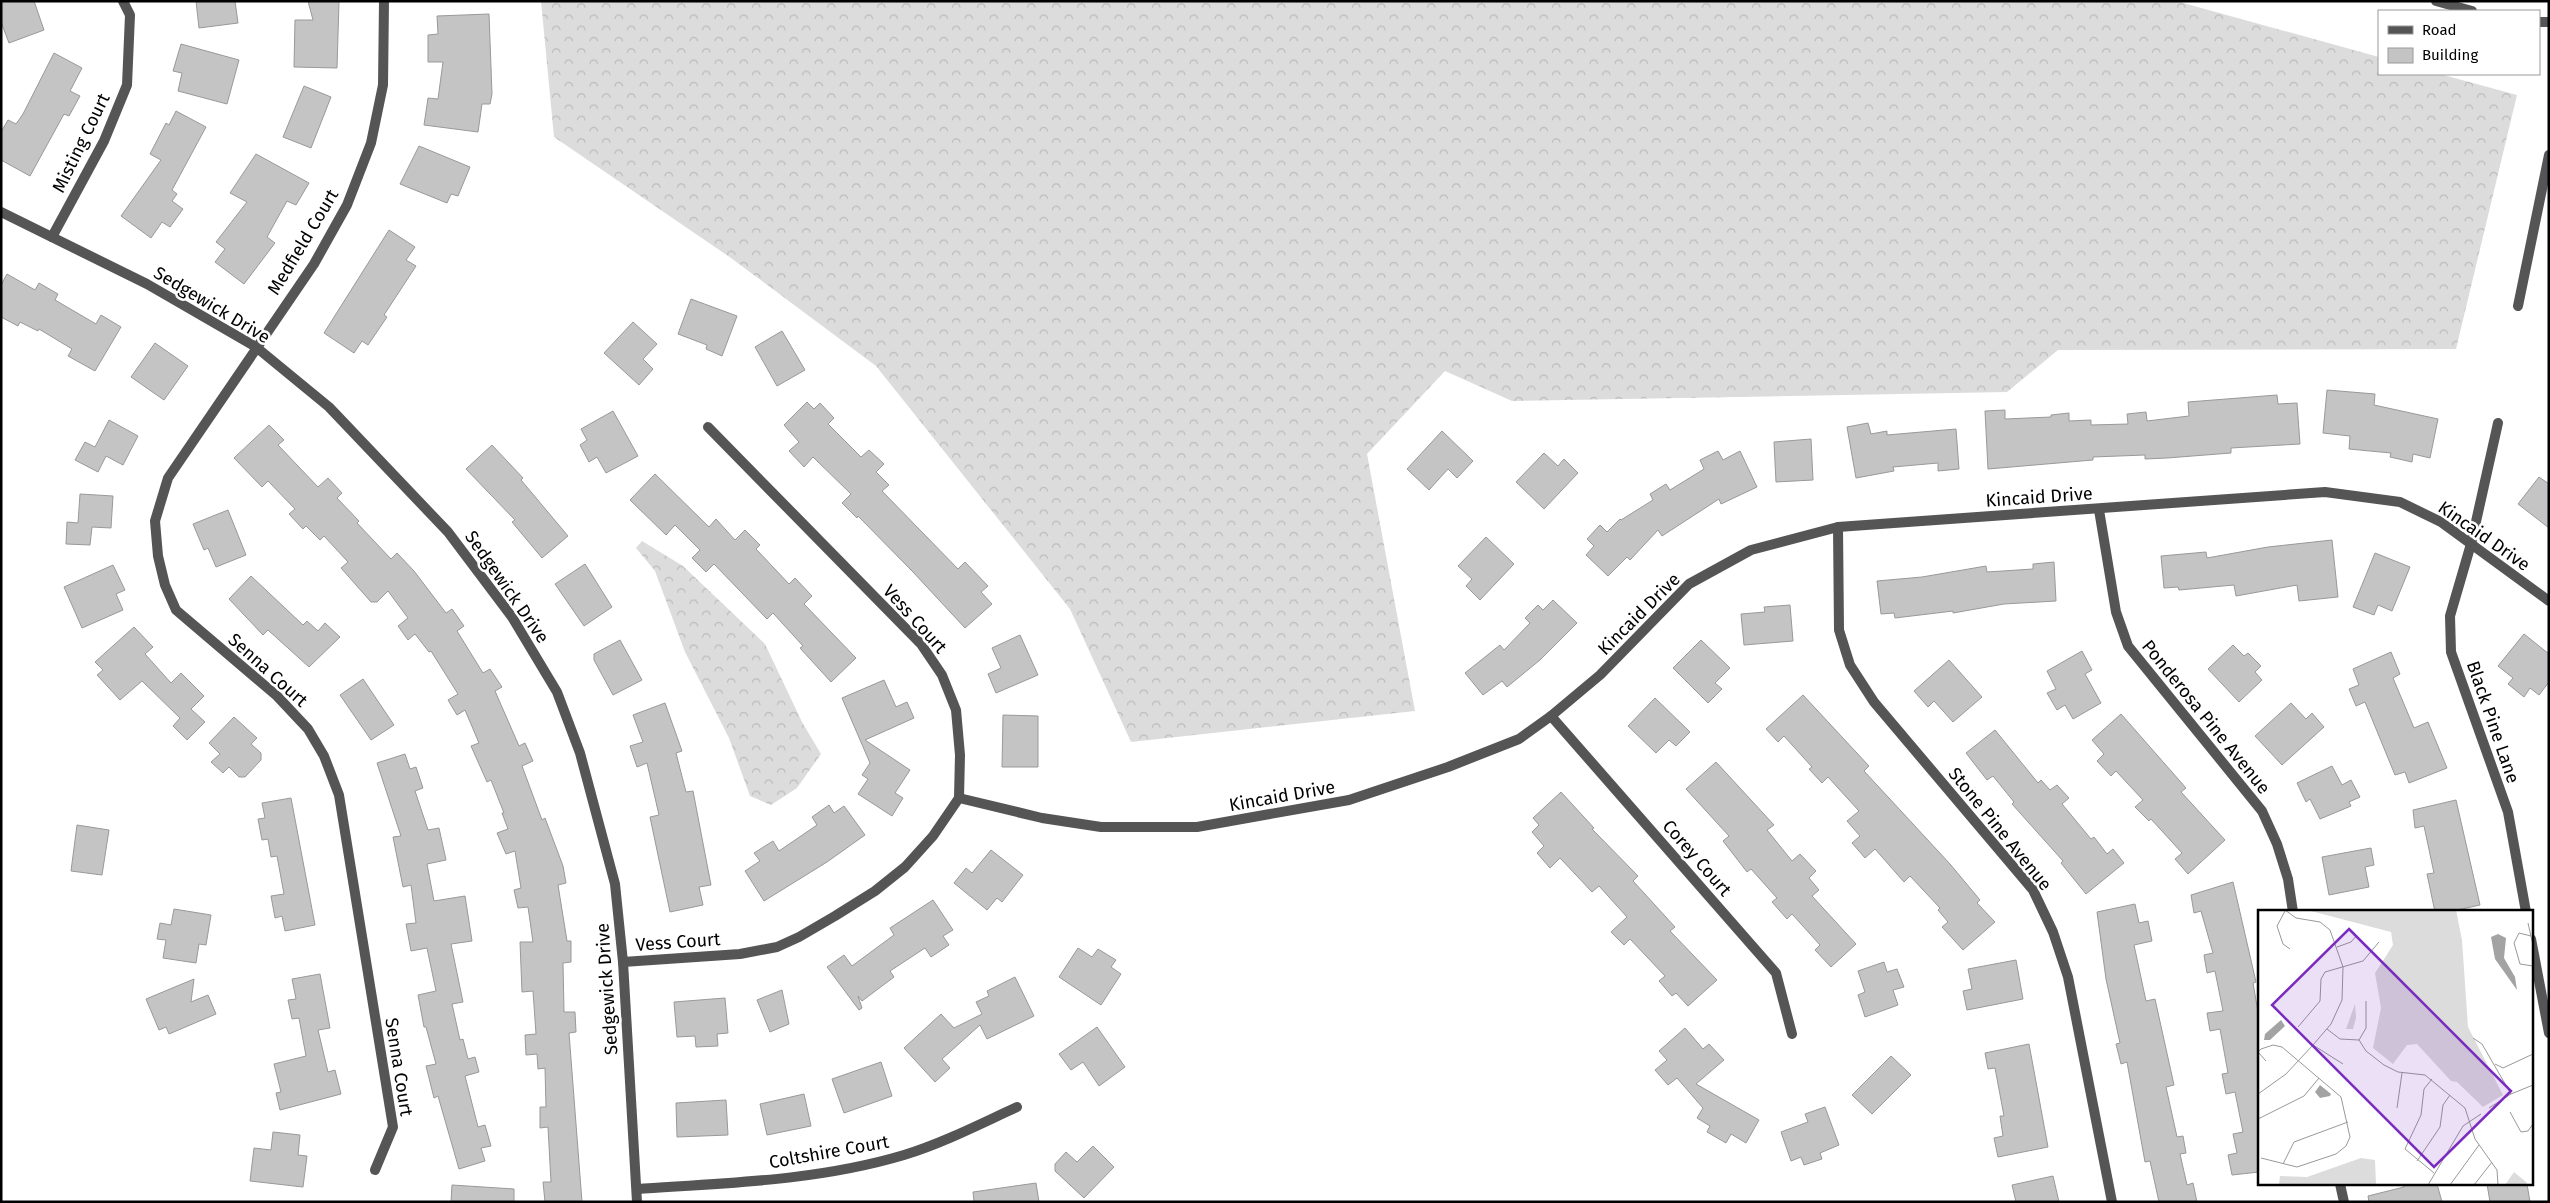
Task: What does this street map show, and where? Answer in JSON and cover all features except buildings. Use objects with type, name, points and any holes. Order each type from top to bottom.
[{"type":"street","name":"Misting Court","points":[[52,237],[104,141],[127,85],[130,15],[123,1]]},
{"type":"street","name":"Medfield Court","points":[[256,347],[314,264],[347,205],[370,143],[383,85],[384,1]]},
{"type":"street","points":[[2436,1],[2468,10]]},
{"type":"street","points":[[2518,306],[2549,155]]},
{"type":"street","name":"Sedgewick Drive","points":[[1,212],[147,284],[256,347],[330,407],[448,532],[512,617],[557,692],[580,754],[615,884],[623,962],[637,1202]]},
{"type":"street","name":"Senna Court","points":[[256,347],[168,478],[155,522],[158,556],[166,585],[176,610],[277,696],[308,728],[324,756],[340,796],[392,1126],[375,1170]]},
{"type":"street","name":"Black Pine Lane","points":[[2498,423],[2471,544],[2450,616],[2452,652],[2508,812],[2526,910]]},
{"type":"street","name":"Vess Court","points":[[623,962],[761,952],[799,937],[875,891],[905,866],[933,836],[959,798],[960,755],[956,710],[942,675],[920,644],[708,427]]},
{"type":"street","name":"Kincaid Drive","points":[[959,798],[1042,818],[1100,827],[1197,827],[1349,800],[1448,767],[1519,739],[1551,716],[1600,675],[1689,584],[1751,550],[1838,527],[2099,510],[2325,492],[2400,502],[2441,522],[2549,601]]},
{"type":"street","name":"Ponderosa Pine Avenue","points":[[2099,510],[2116,612],[2128,646],[2262,811],[2277,844],[2288,879],[2293,910]]},
{"type":"street","name":"Stone Pine Avenue","points":[[1838,527],[1839,630],[1850,665],[1874,702],[2033,890],[2052,932],[2068,978],[2112,1202]]},
{"type":"street","name":"Corey Court","points":[[1551,716],[1776,973],[1792,1034]]},
{"type":"street","points":[[2532,944],[2549,1033]]},
{"type":"street","name":"Coltshire Court","points":[[637,1189],[784,1179],[863,1165],[904,1155],[941,1142],[1017,1108]]},
{"type":"street","points":[[2340,1186],[2344,1202]]},
{"type":"green space","points":[[541,1],[2176,1],[2378,57],[2378,75],[2444,75],[2517,95],[2456,349],[2058,350],[2007,392],[1512,401],[1445,371],[1367,454],[1415,711],[1131,742],[1070,609],[876,366],[731,258],[554,137]]},
{"type":"green space","points":[[642,541],[683,566],[765,644],[802,722],[821,754],[797,788],[771,805],[750,796],[729,738],[685,652],[655,571],[636,548]]}]
